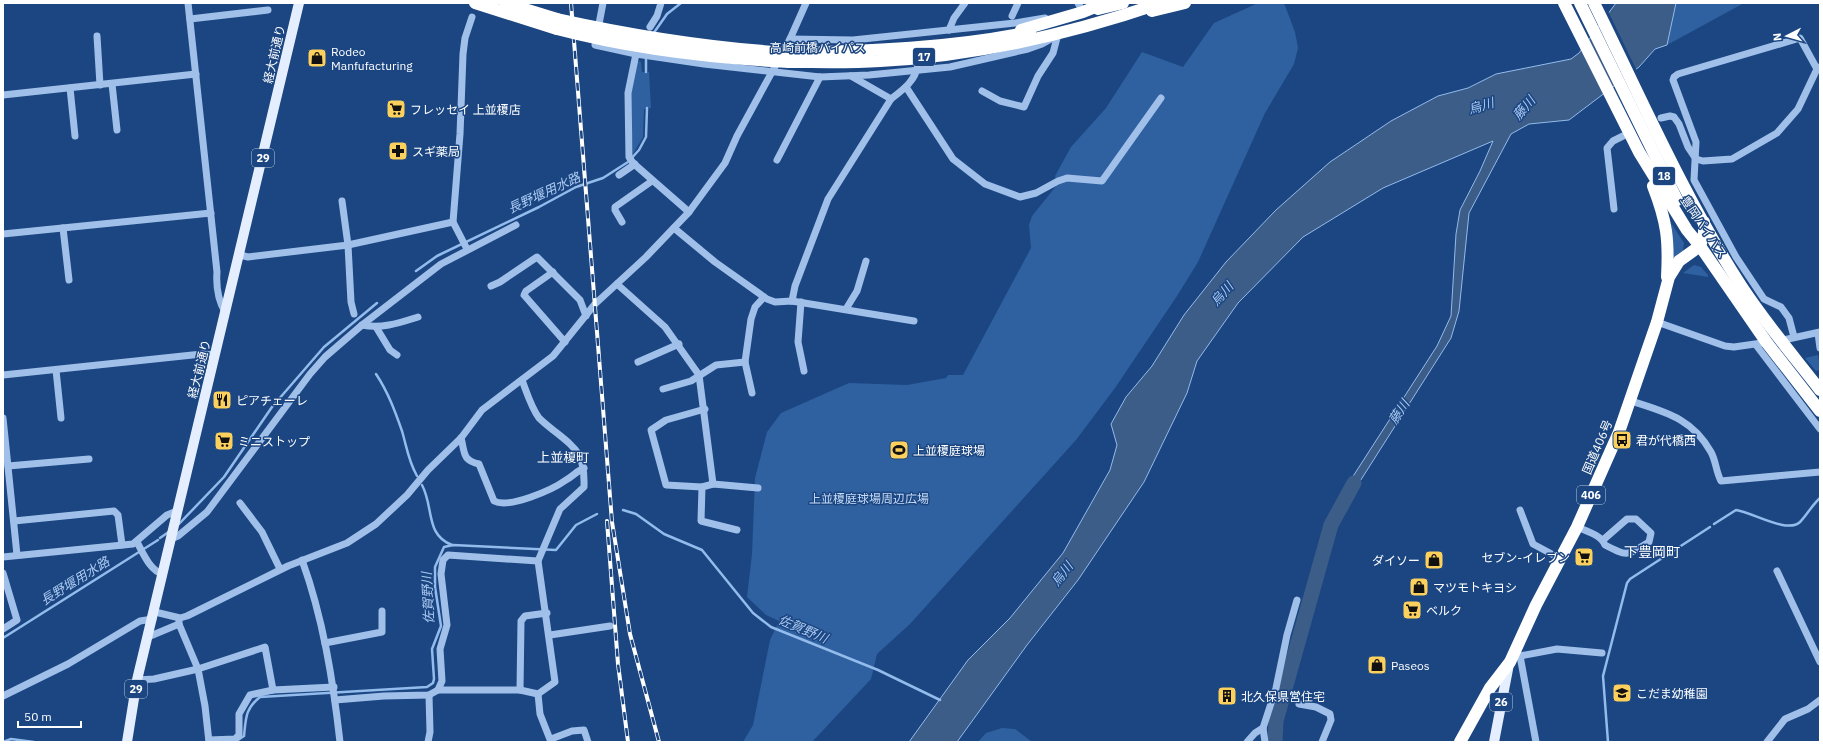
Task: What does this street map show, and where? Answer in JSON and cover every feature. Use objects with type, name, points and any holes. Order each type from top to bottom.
[{"type":"highway","name":"高崎前橋バイパス","points":[[475,3],[557,24],[654,38],[790,57],[880,61],[941,56],[1058,34],[1135,8]]},
{"type":"highway","name":"高崎前橋バイパス","points":[[505,3],[557,24]]},
{"type":"highway","name":"17","points":[[995,37],[1080,7],[1105,3]]},
{"type":"highway","points":[[1080,7],[1123,3]]},
{"type":"highway","name":"高崎前橋バイパス","points":[[790,57],[905,49],[1022,34],[1160,3]]},
{"type":"highway","name":"17","points":[[1135,8],[1155,11],[1185,3]]},
{"type":"highway","name":"豊岡バイパス","points":[[1564,3],[1639,152],[1687,230],[1700,246],[1761,344],[1820,410]]},
{"type":"highway","name":"18","points":[[1580,3],[1700,246]]},
{"type":"highway","name":"豊岡バイパス","points":[[1594,3],[1704,222],[1738,281],[1820,390]]},
{"type":"highway","name":"406","points":[[1639,152],[1662,208],[1666,225],[1668,245],[1666,283]]},
{"type":"highway","points":[[1700,246],[1704,232],[1704,222]]},
{"type":"highway","name":"国道406号","points":[[1460,742],[1490,688],[1515,656],[1536,605],[1577,526],[1619,432],[1656,322],[1666,283],[1679,261],[1700,246]]},
{"type":"main road","name":"経大前通り","points":[[127,742],[137,680],[154,616],[162,574],[240,255],[299,3]]},
{"type":"main road","name":"26","points":[[1494,742],[1515,656]]},
{"type":"street","points":[[188,3],[211,213],[218,295],[226,312]]},
{"type":"street","points":[[603,3],[596,45],[650,56],[820,77],[851,76],[918,67],[950,67],[1005,55],[1042,44],[1058,34]]},
{"type":"street","points":[[650,27],[657,16],[661,3]]},
{"type":"street","points":[[148,637],[280,569],[347,543],[376,524],[407,495],[428,470],[461,438],[482,410],[553,356],[595,304],[689,212],[725,163],[736,136],[790,40],[806,3]]},
{"type":"street","points":[[949,30],[954,18],[965,3]]},
{"type":"street","points":[[1012,16],[1018,3]]},
{"type":"street","points":[[790,40],[852,40],[1015,23],[1080,7]]},
{"type":"street","points":[[190,20],[268,10]]},
{"type":"street","points":[[464,246],[453,222],[460,134],[463,54],[465,38],[472,17]]},
{"type":"street","points":[[916,34],[917,42]]},
{"type":"street","points":[[982,92],[1000,101],[1024,107],[1038,76],[1053,53],[1058,34]]},
{"type":"street","points":[[97,36],[100,85]]},
{"type":"street","points":[[1661,118],[1670,116],[1677,120],[1688,147],[1696,159],[1703,161],[1732,159],[1777,133],[1798,109],[1818,68],[1800,38],[1678,74],[1673,80],[1696,142],[1696,159],[1694,180],[1721,230],[1764,299],[1781,307],[1789,318],[1794,337]]},
{"type":"street","points":[[639,54],[628,93],[632,161],[652,181],[689,212]]},
{"type":"street","points":[[792,301],[795,286],[828,198],[891,99],[912,82],[918,67]]},
{"type":"street","points":[[3,95],[196,74]]},
{"type":"street","points":[[851,76],[891,99]]},
{"type":"street","points":[[776,160],[820,77]]},
{"type":"street","points":[[112,84],[117,130]]},
{"type":"street","points":[[906,87],[953,159],[985,184],[1020,197],[1031,195],[1067,178],[1102,181],[1160,98]]},
{"type":"street","points":[[70,88],[75,136]]},
{"type":"street","points":[[1614,209],[1607,148],[1613,140],[1623,136]]},
{"type":"street","points":[[619,175],[632,161]]},
{"type":"street","points":[[622,222],[615,210],[615,207],[652,181]]},
{"type":"street","points":[[342,201],[348,245],[350,297],[354,314]]},
{"type":"street","points":[[3,234],[211,213]]},
{"type":"street","points":[[240,255],[248,257],[348,245],[453,222]]},
{"type":"street","points":[[171,538],[194,524],[207,512],[318,363],[362,325],[464,246],[516,225]]},
{"type":"street","points":[[63,228],[69,280]]},
{"type":"street","points":[[674,228],[715,262],[764,297],[775,302],[801,302],[914,321]]},
{"type":"street","points":[[491,286],[500,282],[537,257],[580,300],[586,316]]},
{"type":"street","points":[[846,309],[857,291],[866,261]]},
{"type":"street","points":[[217,272],[222,288],[231,292]]},
{"type":"street","points":[[553,272],[526,291],[524,295],[564,342]]},
{"type":"street","points":[[617,284],[665,327],[679,344],[699,375],[705,409],[713,484]]},
{"type":"street","points":[[752,394],[745,362],[751,319],[755,307],[764,297]]},
{"type":"street","points":[[801,302],[798,342],[804,371]]},
{"type":"street","points":[[362,325],[376,327],[398,324],[418,317]]},
{"type":"street","points":[[1656,322],[1725,346],[1734,347],[1761,344],[1819,333],[1820,348]]},
{"type":"street","points":[[376,327],[390,350],[397,355]]},
{"type":"street","points":[[638,362],[679,344]]},
{"type":"street","points":[[1761,344],[1820,429]]},
{"type":"street","points":[[3,375],[202,354],[215,355]]},
{"type":"street","points":[[663,389],[691,381],[716,365],[745,362]]},
{"type":"street","points":[[56,370],[61,418]]},
{"type":"street","points":[[438,690],[520,690],[538,694],[555,682],[547,613],[538,560],[543,545],[560,509],[584,487],[584,468],[581,456],[570,444],[538,416],[522,380]]},
{"type":"street","points":[[1630,401],[1672,414],[1687,423],[1704,441],[1711,452],[1721,481],[1820,472]]},
{"type":"street","points":[[705,409],[666,420],[652,430],[666,485],[702,487],[713,484],[758,488]]},
{"type":"street","points":[[3,418],[17,555]]},
{"type":"street","points":[[461,438],[466,458],[470,462],[479,464],[494,501],[500,504],[522,500],[544,491],[565,481],[584,468]]},
{"type":"street","points":[[8,466],[90,459]]},
{"type":"street","points":[[702,487],[701,521],[737,530]]},
{"type":"street","points":[[240,503],[262,532],[280,569]]},
{"type":"street","points":[[1520,510],[1534,544],[1561,559]]},
{"type":"street","points":[[14,521],[114,511],[118,515],[122,545]]},
{"type":"street","points":[[140,548],[167,515],[176,515]]},
{"type":"street","points":[[1577,526],[1603,540],[1604,545],[1623,554],[1626,554],[1649,542],[1651,534],[1636,519],[1627,519],[1603,540]]},
{"type":"street","points":[[3,557],[122,545],[140,548],[158,573],[162,574]]},
{"type":"street","points":[[179,621],[198,669],[205,706],[209,741],[236,738],[238,735],[239,714],[250,695],[273,690],[384,696],[429,696],[438,690],[442,681],[440,649],[447,625],[441,574],[443,560],[448,555],[538,560]]},
{"type":"street","points":[[302,560],[315,596],[325,643],[335,693],[340,742]]},
{"type":"street","points":[[1777,571],[1820,662]]},
{"type":"street","points":[[3,573],[17,620],[3,630]]},
{"type":"street","points":[[1265,742],[1263,728],[1276,688],[1287,636],[1297,600]]},
{"type":"street","points":[[325,643],[382,632],[382,611]]},
{"type":"street","points":[[520,690],[521,621],[525,616],[547,613]]},
{"type":"street","points":[[3,696],[68,664],[140,621],[154,616],[179,621]]},
{"type":"street","points":[[550,635],[610,626]]},
{"type":"street","points":[[137,680],[154,679],[198,669],[265,647],[273,690]]},
{"type":"street","points":[[1536,742],[1515,656],[1557,649],[1602,653]]},
{"type":"street","points":[[538,694],[540,714],[551,740],[572,731],[584,730],[588,742]]},
{"type":"street","points":[[428,742],[430,732],[429,696]]},
{"type":"street","points":[[1767,742],[1785,719],[1808,709],[1820,700]]},
{"type":"street","points":[[1299,704],[1316,707],[1330,714],[1330,724],[1322,742]]},
{"type":"street","points":[[1247,742],[1254,733],[1263,728]]},
{"type":"green space","name":"上並榎庭球場周辺広場","points":[[1258,3],[1284,3],[1295,32],[1298,48],[1294,64],[1265,113],[1198,262],[1115,388],[1076,440],[910,624],[877,654],[871,679],[812,742],[743,742],[753,725],[770,640],[779,621],[766,615],[747,597],[752,554],[755,478],[767,432],[781,413],[849,383],[907,385],[946,378],[948,375],[963,375],[1031,248],[1029,225],[1032,216],[1057,185],[1055,176],[1071,147],[1106,108],[1142,52],[1183,67],[1214,23]]},
{"type":"green space","points":[[1676,3],[1744,3],[1667,45]]},
{"type":"green space","points":[[636,62],[641,62],[642,72],[649,72],[651,108],[644,109],[643,137],[633,154],[630,98]]},
{"type":"green space","points":[[1671,223],[1684,243],[1683,251],[1672,260]]},
{"type":"green space","points":[[1694,265],[1701,267],[1708,277],[1683,273]]},
{"type":"green space","points":[[1818,355],[1820,370],[1816,371],[1805,358]]},
{"type":"green space","points":[[1002,728],[1015,729],[1032,742],[978,742],[986,733]]},
{"type":"water","name":"烏川","points":[[1616,3],[1676,3],[1667,45],[1655,49],[1639,67],[1569,120],[1529,124],[1511,134],[1469,213],[1459,311],[1451,338],[1350,497],[1343,500],[1350,481],[1437,346],[1451,316],[1456,234],[1460,210],[1480,171],[1493,141],[1383,188],[1303,237],[1238,303],[1197,361],[1187,393],[1144,482],[1078,580],[1027,645],[957,742],[909,742],[968,660],[1010,618],[1063,553],[1110,470],[1117,445],[1111,424],[1126,397],[1152,366],[1184,315],[1226,262],[1276,210],[1330,162],[1391,121],[1438,96],[1468,88],[1496,74],[1571,59],[1579,53]]},
{"type":"pier","points":[[1608,11],[1637,71],[1624,81],[1599,23]]},
{"type":"waterway","name":"長野堰用水路","points":[[653,34],[667,14],[681,3]]},
{"type":"waterway","name":"長野堰用水路","points":[[646,56],[646,72]]},
{"type":"waterway","name":"長野堰用水路","points":[[416,271],[437,256],[539,207],[576,187],[603,178],[628,162],[639,150],[646,137],[647,108]]},
{"type":"waterway","name":"長野堰用水路","points":[[177,526],[224,477],[272,407],[324,347],[377,303]]},
{"type":"waterway","points":[[376,374],[394,409],[417,476]]},
{"type":"waterway","name":"藤川","points":[[1275,742],[1276,721],[1331,525],[1354,483]]},
{"type":"waterway","points":[[422,485],[426,493],[431,520],[434,527],[443,540],[452,545]]},
{"type":"waterway","points":[[1714,524],[1736,510],[1778,524],[1794,525],[1800,522],[1820,498]]},
{"type":"waterway","name":"佐賀野川","points":[[623,510],[636,514],[664,534],[702,550],[753,613],[771,627],[878,670],[940,700]]},
{"type":"waterway","name":"佐賀野川","points":[[235,742],[244,736],[247,714],[251,706],[260,697],[427,687],[433,683],[434,679],[432,649],[441,626],[435,587],[435,567],[444,547],[453,545],[556,550],[576,525],[597,514]]},
{"type":"waterway","points":[[1608,742],[1603,676],[1627,583],[1630,579],[1710,527]]},
{"type":"waterway","name":"長野堰用水路","points":[[160,538],[170,531]]},
{"type":"waterway","name":"長野堰用水路","points":[[3,638],[158,540]]},
{"type":"waterway","name":"佐賀野川","points":[[3,742],[11,739],[34,742]]},
{"type":"railway","points":[[571,3],[612,522],[630,634],[659,742]]},
{"type":"railway","points":[[607,521],[618,664],[628,742]]},
{"type":"place","name":"Rodeo Manfufacturing","points":[[317,58]]},
{"type":"place","name":"フレッセイ 上並榎店","points":[[396,109]]},
{"type":"place","name":"スギ薬局","points":[[398,151]]},
{"type":"place","name":"ピアチェーレ","points":[[222,400]]},
{"type":"place","name":"君が代橋西","points":[[1622,440]]},
{"type":"place","name":"ミニストップ","points":[[224,441]]},
{"type":"place","name":"上並榎庭球場","points":[[899,450]]},
{"type":"place","name":"セブン-イレブン","points":[[1584,557]]},
{"type":"place","name":"ダイソー","points":[[1434,560]]},
{"type":"place","name":"マツモトキヨシ","points":[[1419,587]]},
{"type":"place","name":"ベルク","points":[[1412,610]]},
{"type":"place","name":"Paseos","points":[[1377,665]]},
{"type":"place","name":"こだま幼稚園","points":[[1622,693]]},
{"type":"place","name":"北久保県営住宅","points":[[1227,696]]},
{"type":"district","name":"上並榎町","points":[[563,457]]},
{"type":"district","name":"下豊岡町","points":[[1652,552]]}]
